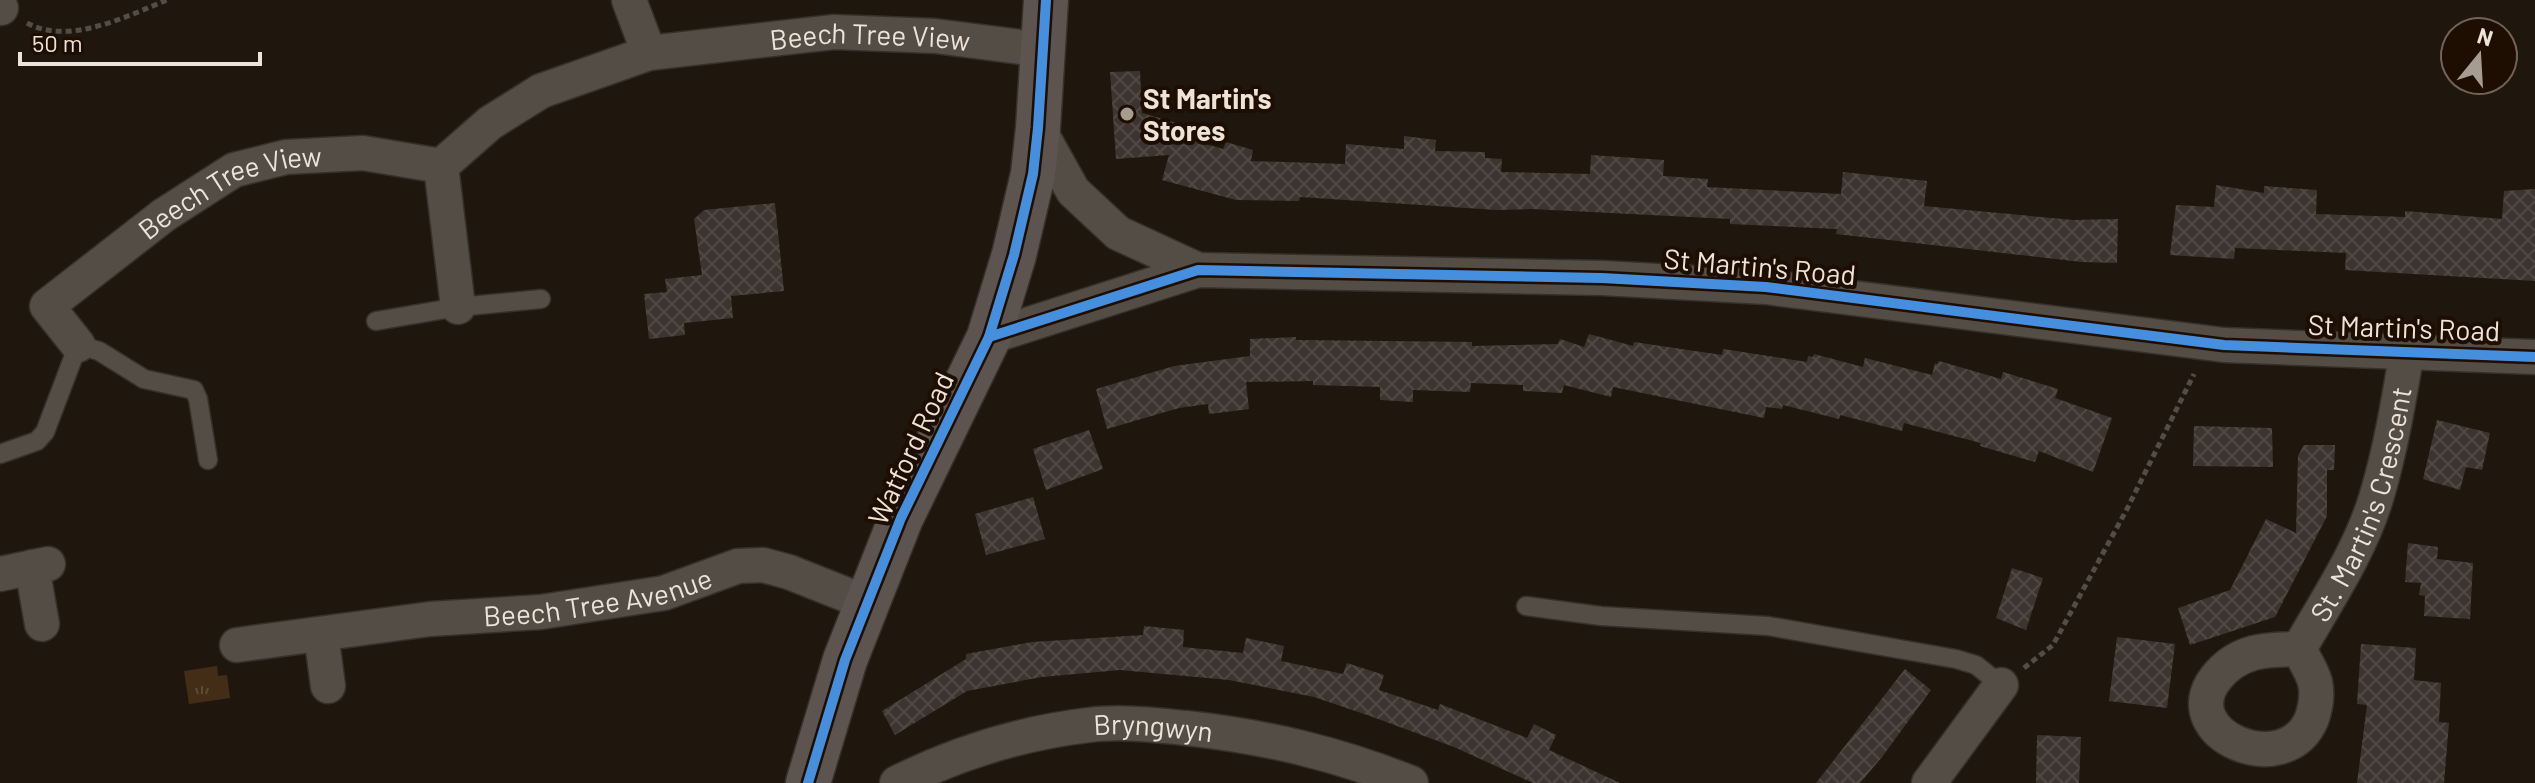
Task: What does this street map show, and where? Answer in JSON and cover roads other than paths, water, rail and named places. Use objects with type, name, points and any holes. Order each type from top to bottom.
[{"type":"street","points":[[629,0],[649,53]]},
{"type":"street","name":"Watford Road","points":[[808,783],[840,674],[901,518],[989,337],[1033,174],[1046,0]]},
{"type":"street","name":"Beech Tree View","points":[[78,345],[47,306],[164,215],[234,170],[286,157],[363,153],[441,166],[490,123],[541,91],[649,53],[834,32],[935,36],[1044,50]]},
{"type":"street","name":"St Martin's Road","points":[[1038,128],[1073,191],[1118,233],[1198,270]]},
{"type":"street","points":[[441,166],[458,307]]},
{"type":"street","name":"St Martin's Road","points":[[989,337],[1198,270],[1602,278],[1766,287],[2210,343],[2535,357]]},
{"type":"street","name":"St. Martin's Crescent","points":[[2299,649],[2351,556],[2376,497],[2407,351]]},
{"type":"street","name":"Beech Tree Avenue","points":[[237,645],[430,619],[541,612],[664,593],[738,566],[763,565],[789,572],[867,603]]},
{"type":"street","points":[[27,568],[42,624]]},
{"type":"street","points":[[321,634],[328,686]]},
{"type":"street","points":[[1929,783],[2001,685]]},
{"type":"street","name":"Bryngwyn","points":[[897,783],[938,763],[1008,740],[1091,725],[1155,725],[1245,734],[1323,751],[1411,783]]},
{"type":"lane","points":[[376,321],[458,307],[541,299]]},
{"type":"lane","points":[[0,454],[37,441],[45,432],[78,345],[99,351],[144,379],[194,390],[208,460]]},
{"type":"lane","points":[[1526,606],[1601,616],[1768,626],[1956,659],[1976,665],[2001,685]]},
{"type":"place","name":"St Martin's Stores","points":[[1127,114]]}]
